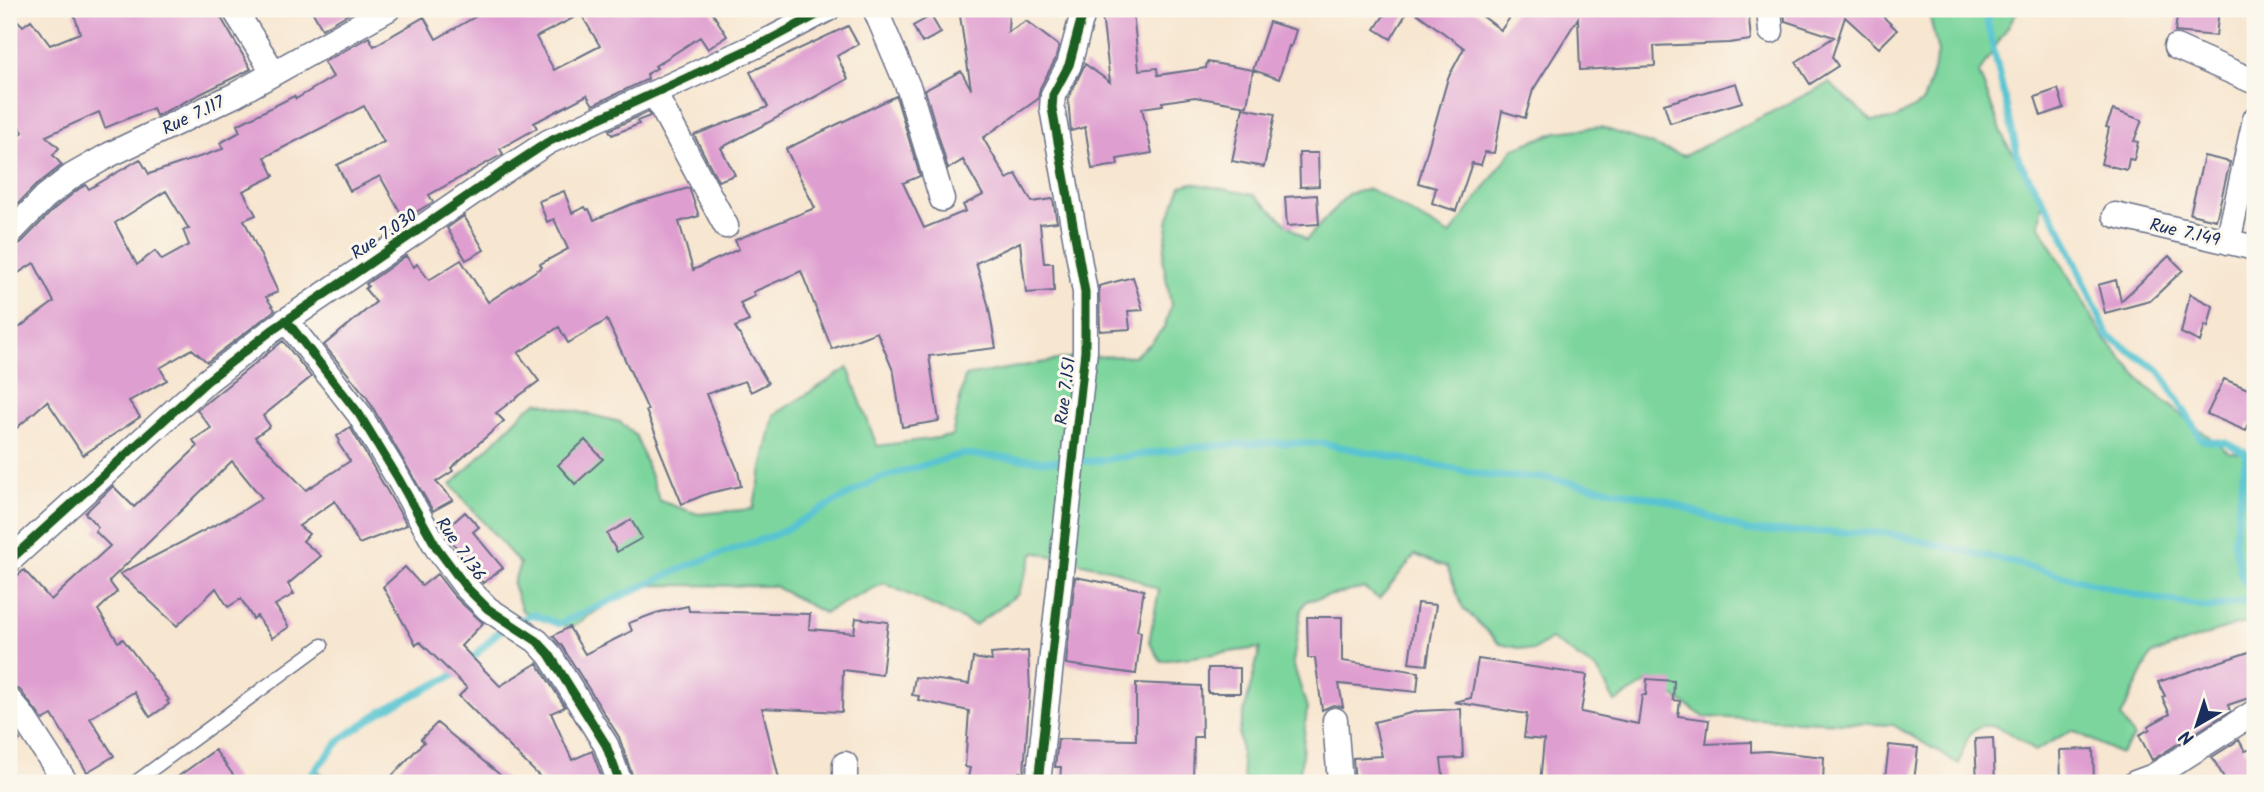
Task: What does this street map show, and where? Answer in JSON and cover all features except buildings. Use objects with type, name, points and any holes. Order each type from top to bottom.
[{"type":"street","points":[[234,9],[274,73]]},
{"type":"street","name":"Rue 7.117","points":[[9,234],[45,197],[72,176],[109,155],[235,95],[388,9]]},
{"type":"street","name":"Rue 7.030","points":[[9,561],[207,381],[286,320],[548,142],[773,38],[828,9]]},
{"type":"street","points":[[875,9],[909,89],[942,199]]},
{"type":"street","name":"Rue 7.151","points":[[1038,783],[1085,351],[1085,292],[1052,108],[1053,95],[1069,65],[1084,9]]},
{"type":"street","points":[[2176,47],[2255,82]]},
{"type":"street","points":[[654,93],[726,226]]},
{"type":"street","points":[[2228,242],[2255,119]]},
{"type":"street","name":"Rue 7.149","points":[[2115,215],[2255,248]]},
{"type":"street","name":"Rue 7.136","points":[[286,320],[359,414],[437,548],[466,587],[488,609],[537,641],[550,654],[606,745],[620,783]]},
{"type":"street","points":[[9,700],[22,715],[66,783]]},
{"type":"street","points":[[2136,783],[2174,764],[2255,712]]},
{"type":"street","points":[[1335,720],[1340,783]]},
{"type":"lane","points":[[134,783],[322,645]]},
{"type":"green space","points":[[1928,9],[2019,9],[1979,73],[2006,143],[2043,196],[2039,224],[2104,338],[2147,387],[2228,452],[2255,454],[2255,621],[2151,655],[2121,717],[2134,738],[2120,754],[2072,730],[2035,751],[2004,730],[1986,725],[1971,733],[1959,764],[1893,725],[1704,717],[1651,680],[1615,702],[1598,671],[1551,639],[1533,651],[1500,644],[1463,608],[1447,567],[1415,555],[1379,599],[1364,588],[1306,601],[1301,610],[1293,663],[1307,708],[1299,783],[1244,783],[1239,733],[1260,648],[1161,661],[1149,642],[1159,590],[1117,571],[1034,552],[1018,594],[975,625],[884,583],[824,613],[774,586],[655,585],[633,588],[570,628],[522,611],[513,584],[520,564],[451,485],[528,408],[538,402],[620,422],[636,436],[660,501],[698,514],[753,509],[774,415],[848,368],[877,446],[952,436],[965,376],[1075,357],[1134,356],[1151,343],[1165,326],[1171,305],[1163,261],[1169,218],[1181,186],[1192,183],[1254,195],[1306,240],[1348,194],[1370,189],[1450,235],[1514,148],[1557,132],[1601,127],[1684,156],[1829,83],[1872,121],[1895,119],[1923,102],[1937,58]]},
{"type":"green space","points":[[315,769],[335,783],[299,783]]},
{"type":"waterway","points":[[1991,9],[1987,21],[2019,161],[2062,232],[2108,336],[2160,371],[2202,440],[2227,443],[2246,453],[2234,542],[2242,579],[2255,592]]},
{"type":"waterway","points":[[519,621],[532,614],[559,624],[692,564],[777,534],[877,479],[962,454],[1047,461],[1094,461],[1205,446],[1275,443],[1321,443],[1490,476],[1547,478],[1664,500],[1748,531],[1886,533],[2141,596],[2210,608],[2255,599]]},
{"type":"waterway","points":[[468,663],[497,633],[508,627]]},
{"type":"waterway","points":[[304,783],[341,739],[382,711],[460,672]]},
{"type":"cycle path","points":[[9,561],[207,381],[271,331],[507,169],[548,142],[773,38],[828,9]]},
{"type":"cycle path","points":[[1038,783],[1085,351],[1085,292],[1052,108],[1053,95],[1069,65],[1084,9]]},
{"type":"cycle path","points":[[286,320],[359,414],[437,548],[466,587],[488,609],[537,641],[549,654],[606,745],[620,783]]}]
